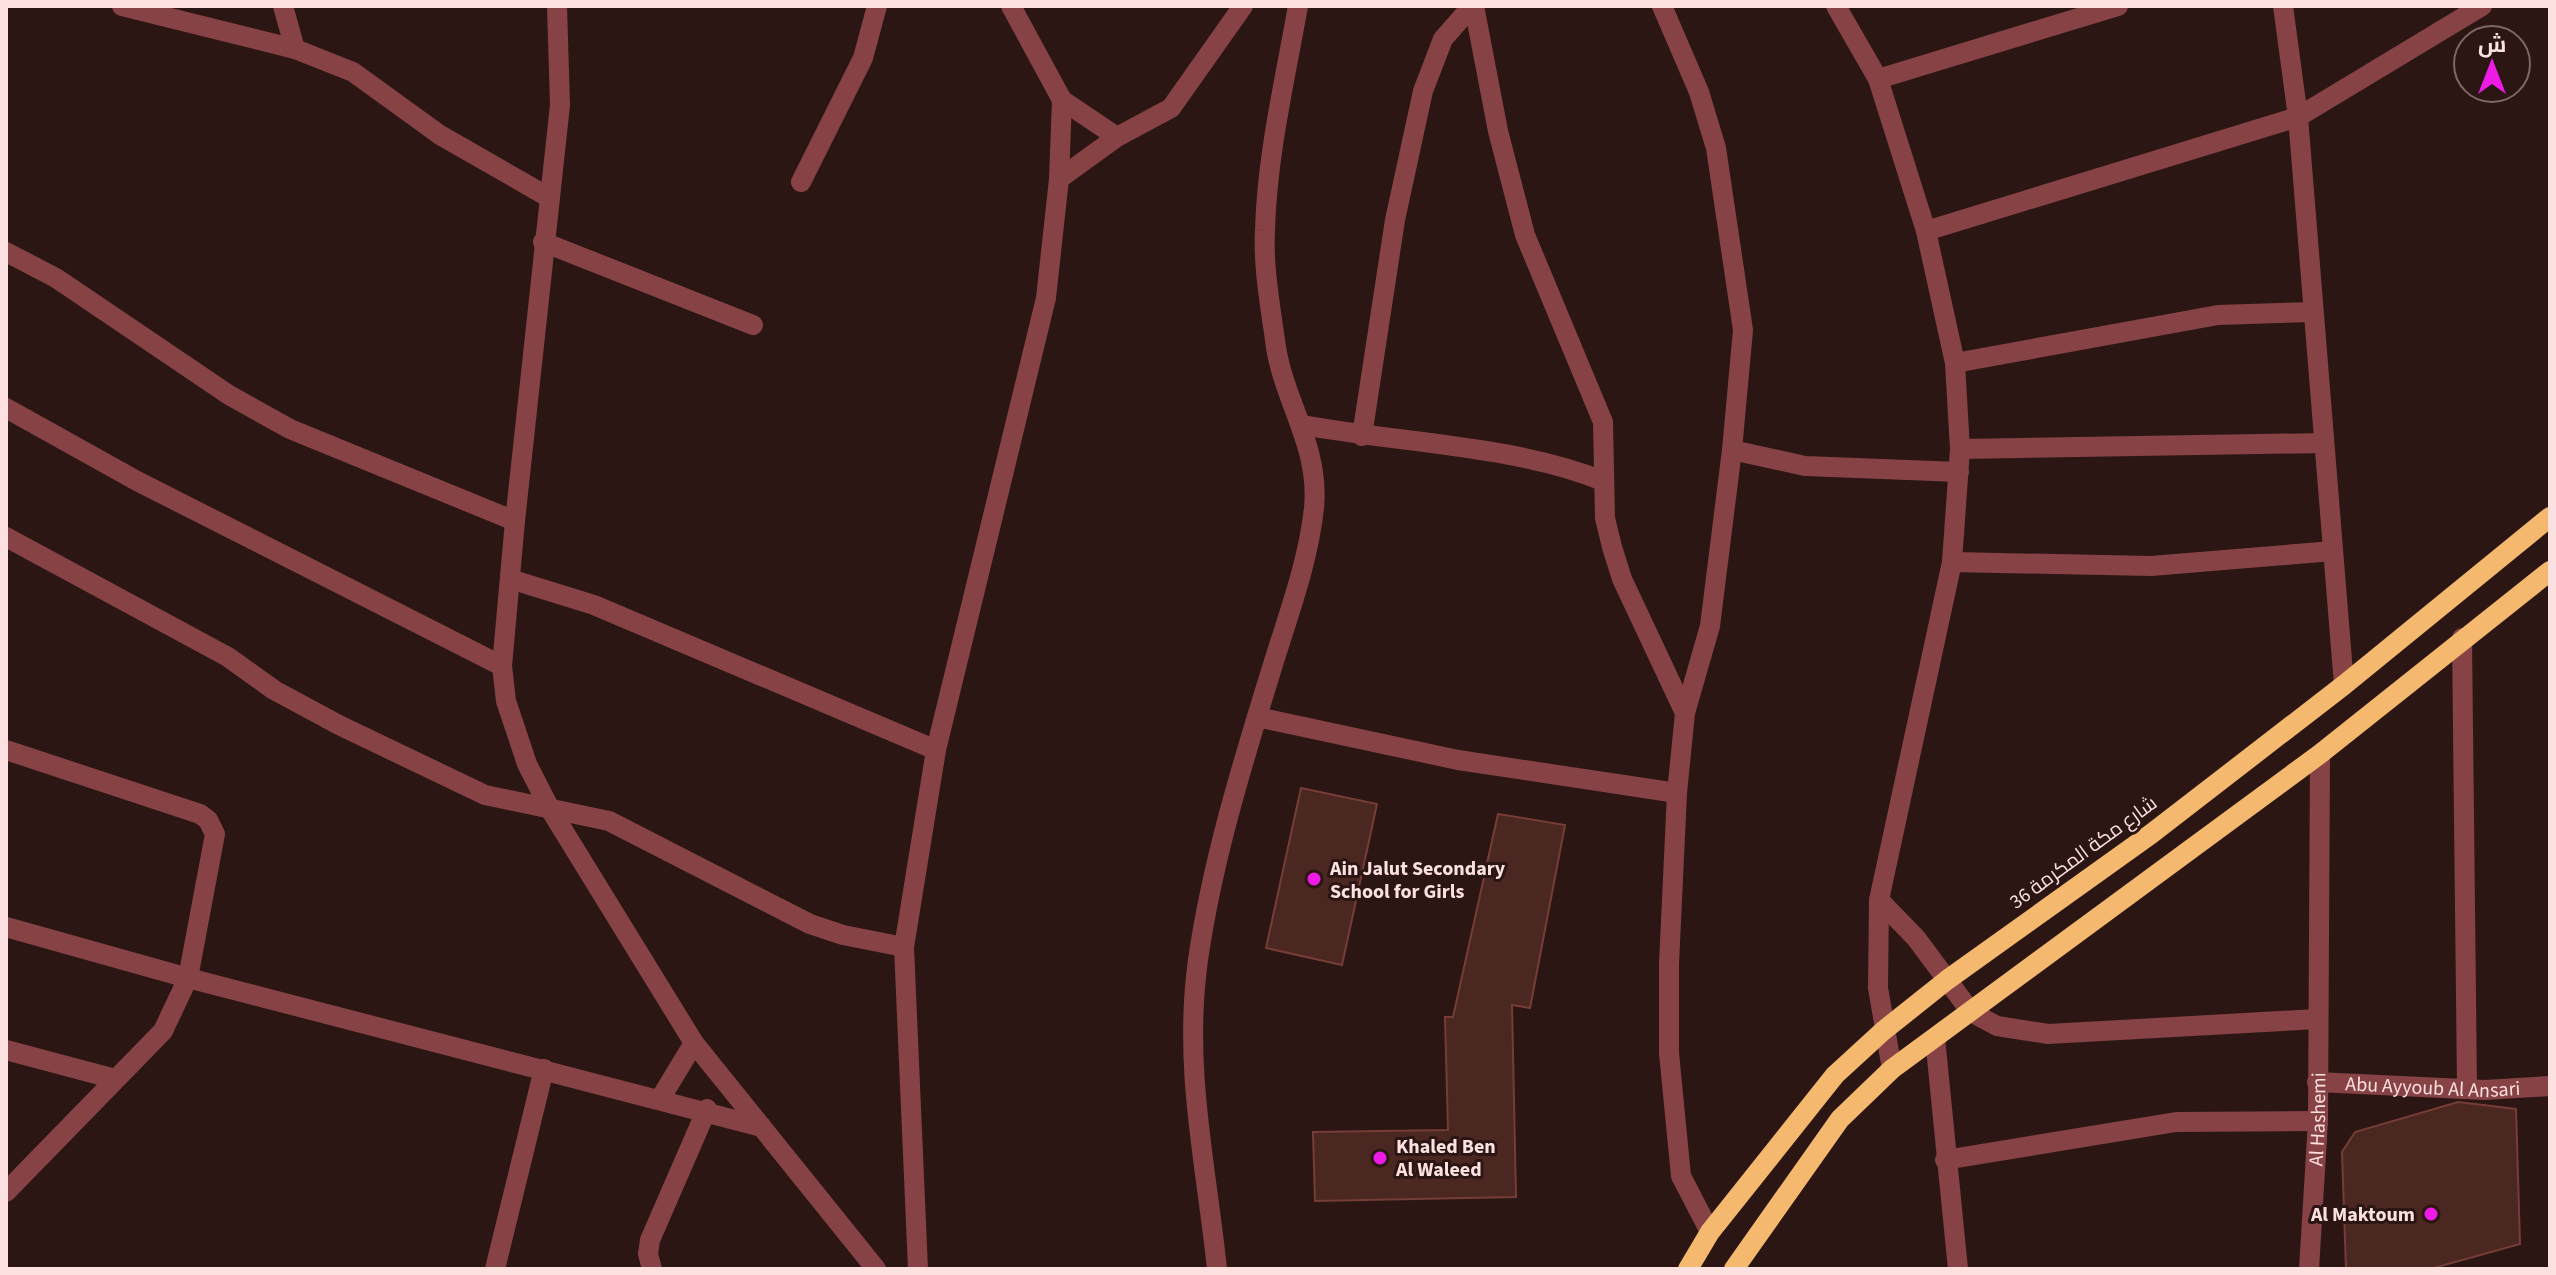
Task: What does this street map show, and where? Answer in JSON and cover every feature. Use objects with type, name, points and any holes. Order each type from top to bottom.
[{"type":"main road","name":"شارع مكة المكرمة 36","points":[[1688,1269],[1710,1232],[1835,1075],[1883,1031],[1947,980],[2151,834],[2344,685],[2550,517]]},
{"type":"main road","points":[[1734,1269],[1840,1119],[1892,1069],[2320,754],[2550,571]]},
{"type":"street","points":[[122,6],[295,49],[353,72],[440,135],[550,198]]},
{"type":"street","points":[[283,6],[295,49]]},
{"type":"street","points":[[557,6],[560,105],[543,242],[502,666],[515,733],[550,809],[694,1043],[876,1269]]},
{"type":"street","points":[[801,182],[863,58],[877,6]]},
{"type":"street","points":[[1011,6],[1062,100],[1117,137]]},
{"type":"street","points":[[1059,179],[1117,137],[1171,108],[1243,6]]},
{"type":"street","points":[[1217,1269],[1193,1089],[1193,1009],[1199,957],[1239,779],[1308,549],[1315,490],[1303,425],[1286,385],[1275,345],[1264,235],[1268,179],[1298,6]]},
{"type":"street","points":[[1362,436],[1395,220],[1423,91],[1443,39],[1473,6]]},
{"type":"street","points":[[1473,6],[1498,131],[1525,235],[1600,414],[1605,518],[1622,579],[1685,713]]},
{"type":"street","points":[[1662,6],[1699,92],[1716,148],[1743,330],[1710,626],[1685,713],[1677,793],[1669,964],[1669,1053],[1681,1176],[1710,1232]]},
{"type":"street","points":[[1836,6],[1878,79],[1926,231],[1955,363],[1960,449],[1952,562],[1879,900],[1878,988],[1892,1069]]},
{"type":"street","points":[[1878,79],[2118,6]]},
{"type":"street","points":[[2283,6],[2298,117],[2344,685]]},
{"type":"street","points":[[1926,231],[2298,117],[2482,6]]},
{"type":"street","points":[[918,1269],[904,947],[936,750],[1046,298],[1059,179],[1062,100]]},
{"type":"street","points":[[543,242],[753,325]]},
{"type":"street","points":[[6,252],[69,286],[229,395],[290,429],[515,521]]},
{"type":"street","points":[[1955,363],[2218,315],[2312,312]]},
{"type":"street","points":[[6,408],[137,481],[502,666]]},
{"type":"street","points":[[1303,425],[1530,459],[1570,468],[1603,481]]},
{"type":"street","points":[[1960,449],[2324,443]]},
{"type":"street","points":[[1732,450],[1805,466],[1959,472]]},
{"type":"street","points":[[6,537],[228,657],[274,690],[485,795],[621,827],[810,924],[843,935],[904,947]]},
{"type":"street","points":[[1952,562],[2151,566],[2333,551]]},
{"type":"street","points":[[510,579],[594,605],[936,750]]},
{"type":"street","points":[[2462,638],[2467,1088]]},
{"type":"street","points":[[1257,717],[1458,760],[1677,793]]},
{"type":"street","points":[[6,750],[208,820],[215,834],[188,978],[163,1031],[6,1192]]},
{"type":"street","name":"Al Hashemi","points":[[2302,1268],[2318,1121],[2320,754]]},
{"type":"street","points":[[1879,900],[1916,938],[1971,1012],[1997,1026],[2048,1034],[2317,1019]]},
{"type":"street","points":[[6,927],[188,978],[707,1109],[762,1127]]},
{"type":"street","points":[[1935,1038],[1958,1269]]},
{"type":"street","points":[[660,1099],[694,1043]]},
{"type":"street","points":[[6,1050],[115,1079]]},
{"type":"street","points":[[495,1269],[544,1069]]},
{"type":"street","name":"Abu Ayyoub Al Ansari","points":[[2317,1082],[2485,1090],[2550,1086]]},
{"type":"street","points":[[652,1269],[648,1254],[650,1240],[707,1109]]},
{"type":"street","points":[[1945,1160],[2176,1122],[2318,1121]]},
{"type":"building","name":"Ain Jalut Secondary School for Girls","points":[[1301,788],[1377,804],[1342,965],[1266,948]]},
{"type":"building","name":"Khaled Ben Al Waleed","points":[[1498,814],[1565,825],[1530,1008],[1512,1005],[1516,1197],[1315,1201],[1313,1132],[1448,1130],[1445,1017],[1453,1017]]},
{"type":"building","name":"Al Maktoum","points":[[2458,1102],[2516,1109],[2520,1244],[2430,1269],[2346,1269],[2342,1152],[2355,1132]]},
{"type":"place","name":"Ain Jalut Secondary School for Girls","points":[[1314,879]]},
{"type":"place","name":"Khaled Ben Al Waleed","points":[[1380,1158]]},
{"type":"place","name":"Al Maktoum","points":[[2431,1214]]}]
